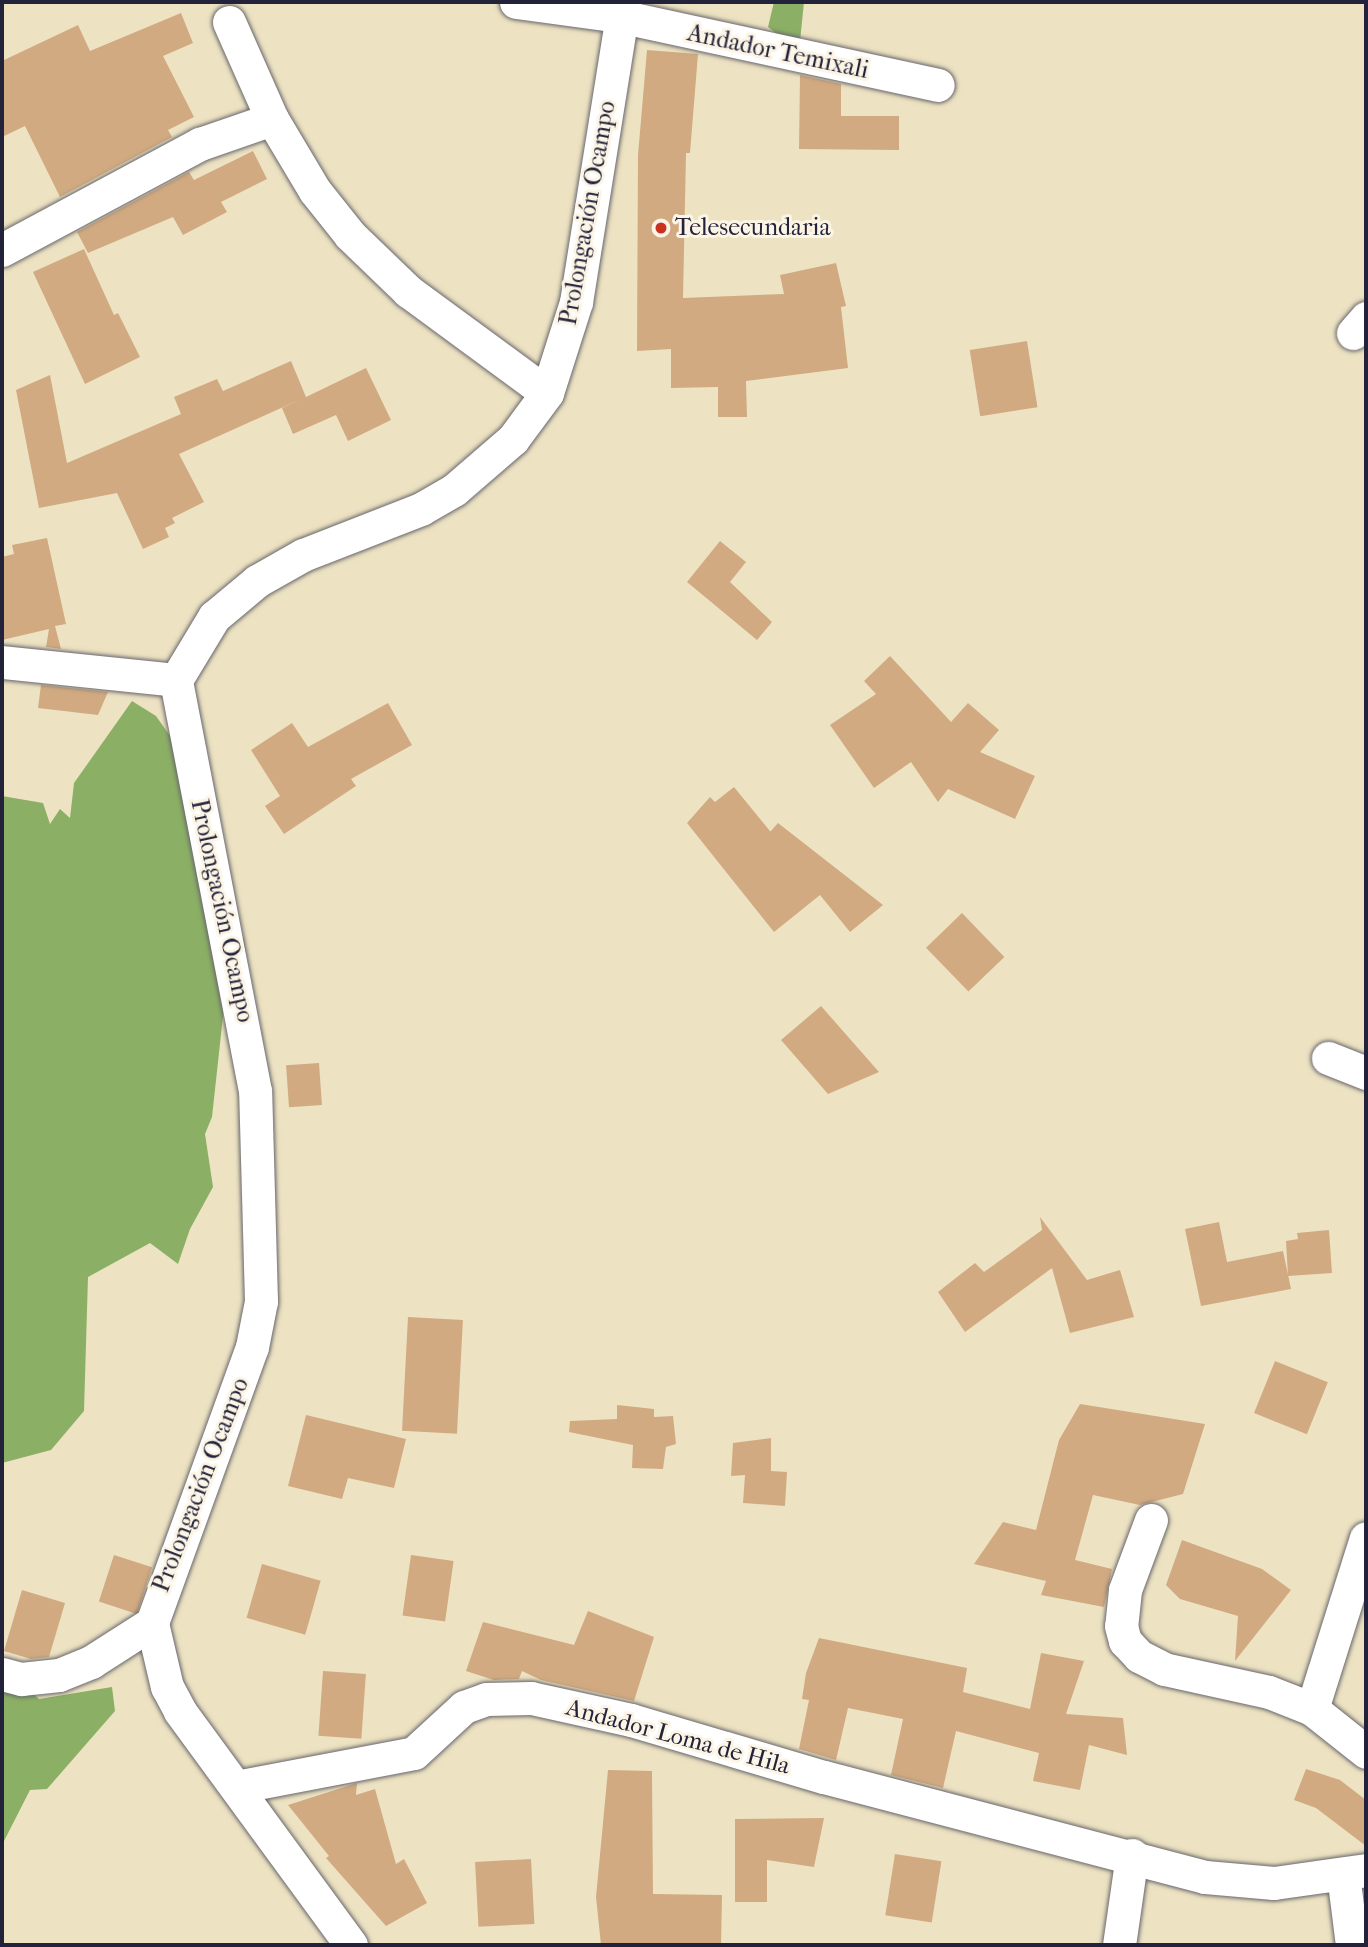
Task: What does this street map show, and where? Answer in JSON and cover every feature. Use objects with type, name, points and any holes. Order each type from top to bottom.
[{"type":"street","name":"Andador Temixali","points":[[516,2],[622,9],[938,85]]},
{"type":"street","name":"Prolongación Ocampo","points":[[351,1945],[167,1687],[152,1623],[252,1347],[261,1301],[252,1066],[176,680],[214,617],[257,581],[303,555],[422,509],[454,490],[513,439],[547,393],[576,302],[622,9]]},
{"type":"street","points":[[229,22],[272,119],[316,191],[379,267],[547,393]]},
{"type":"street","points":[[2,250],[201,144],[272,119]]},
{"type":"street","points":[[2,662],[176,680]]},
{"type":"street","points":[[1328,1058],[1366,1073]]},
{"type":"street","points":[[1151,1520],[1125,1590],[1121,1626],[1125,1641],[1139,1656],[1164,1669],[1242,1685],[1312,1709],[1366,1752]]},
{"type":"street","points":[[1312,1709],[1366,1538]]},
{"type":"street","points":[[2,1675],[21,1679],[59,1675],[91,1662],[152,1623]]},
{"type":"street","name":"Andador Loma de Hila","points":[[236,1787],[414,1753],[464,1707],[486,1699],[531,1698],[631,1720],[824,1777],[1132,1855],[1205,1877],[1274,1883],[1355,1872]]},
{"type":"street","points":[[1119,1945],[1132,1855]]},
{"type":"street","points":[[1352,1945],[1355,1872]]},
{"type":"green space","points":[[774,2],[804,2],[799,51],[768,27]]},
{"type":"green space","points":[[132,701],[156,716],[180,750],[204,882],[244,939],[248,967],[224,1007],[212,1117],[205,1134],[213,1187],[190,1229],[178,1264],[150,1243],[88,1277],[84,1411],[51,1450],[2,1463],[2,796],[43,803],[50,824],[60,809],[70,818],[74,783]]},
{"type":"green space","points":[[2,1675],[19,1681],[39,1699],[112,1687],[115,1711],[47,1789],[30,1790],[2,1845]]},
{"type":"building","points":[[181,13],[193,43],[163,56],[194,117],[168,130],[172,137],[60,197],[25,126],[2,137],[2,61],[78,25],[90,51]]},
{"type":"building","points":[[647,50],[698,54],[690,153],[686,153],[683,298],[784,294],[780,275],[836,263],[846,306],[841,307],[848,368],[746,381],[747,417],[718,417],[718,387],[671,388],[671,349],[637,351],[638,155]]},
{"type":"building","points":[[800,75],[841,84],[841,116],[899,116],[899,150],[799,149]]},
{"type":"building","points":[[253,151],[267,179],[221,202],[227,212],[183,235],[173,217],[88,253],[77,232],[189,172],[194,180]]},
{"type":"building","points":[[84,249],[114,315],[118,313],[140,357],[85,384],[33,272]]},
{"type":"building","points":[[1027,341],[1037,407],[980,416],[970,350]]},
{"type":"building","points":[[291,361],[306,397],[366,368],[391,420],[348,441],[336,415],[293,434],[282,408],[301,399],[179,454],[204,502],[172,518],[175,523],[165,528],[169,537],[143,549],[117,493],[39,508],[16,390],[50,375],[67,463],[181,414],[174,397],[217,379],[223,391]]},
{"type":"building","points":[[47,538],[66,624],[55,626],[61,649],[46,647],[49,629],[2,640],[2,557],[14,554],[12,545]]},
{"type":"building","points":[[720,541],[746,562],[730,582],[772,622],[757,640],[687,582]]},
{"type":"building","points":[[890,656],[951,722],[968,703],[999,730],[980,752],[1035,776],[1015,819],[948,789],[938,802],[911,762],[874,788],[830,725],[876,694],[864,681]]},
{"type":"building","points":[[41,685],[108,692],[98,715],[38,708]]},
{"type":"building","points":[[388,703],[412,745],[351,779],[356,786],[284,834],[265,806],[280,796],[251,750],[292,723],[308,747]]},
{"type":"building","points":[[734,787],[770,832],[778,823],[883,905],[850,932],[820,895],[774,932],[687,823],[710,797],[715,802]]},
{"type":"building","points":[[962,913],[1004,957],[968,992],[926,948]]},
{"type":"building","points":[[821,1006],[879,1072],[828,1094],[781,1040]]},
{"type":"building","points":[[319,1063],[322,1105],[289,1107],[286,1065]]},
{"type":"building","points":[[1040,1217],[1087,1280],[1120,1270],[1134,1317],[1070,1333],[1052,1268],[965,1332],[938,1292],[975,1263],[984,1272],[1042,1230]]},
{"type":"building","points":[[1219,1222],[1227,1262],[1283,1251],[1291,1289],[1201,1306],[1185,1229]]},
{"type":"building","points":[[1329,1230],[1332,1273],[1288,1276],[1286,1241],[1298,1239],[1297,1233]]},
{"type":"building","points":[[408,1317],[463,1320],[457,1434],[402,1431]]},
{"type":"building","points":[[1275,1361],[1328,1382],[1307,1434],[1254,1413]]},
{"type":"building","points":[[1080,1404],[1205,1424],[1183,1494],[1140,1505],[1093,1495],[1075,1560],[1112,1569],[1104,1607],[1041,1595],[1046,1581],[974,1564],[1003,1522],[1036,1530],[1059,1440]]},
{"type":"building","points":[[617,1405],[654,1409],[654,1417],[673,1416],[676,1444],[666,1447],[663,1469],[632,1468],[633,1445],[569,1432],[570,1421],[617,1419]]},
{"type":"building","points":[[306,1415],[406,1439],[394,1488],[348,1478],[342,1499],[288,1486]]},
{"type":"building","points":[[771,1438],[771,1471],[787,1472],[785,1506],[743,1503],[745,1475],[731,1476],[733,1443]]},
{"type":"building","points":[[1182,1540],[1262,1569],[1291,1590],[1235,1661],[1238,1616],[1180,1599],[1166,1585]]},
{"type":"building","points":[[114,1555],[152,1567],[137,1614],[99,1602]]},
{"type":"building","points":[[411,1555],[454,1561],[445,1621],[403,1615]]},
{"type":"building","points":[[262,1564],[321,1581],[305,1635],[247,1618]]},
{"type":"building","points":[[22,1590],[65,1603],[49,1657],[31,1659],[4,1651]]},
{"type":"building","points":[[588,1611],[654,1637],[634,1701],[541,1680],[522,1671],[519,1679],[494,1680],[466,1671],[483,1622],[574,1645]]},
{"type":"building","points":[[819,1638],[967,1668],[963,1692],[1030,1709],[1041,1653],[1084,1661],[1066,1714],[1123,1718],[1127,1755],[1089,1745],[1080,1790],[1033,1781],[1039,1753],[956,1731],[943,1788],[891,1775],[903,1719],[848,1708],[836,1760],[799,1749],[809,1700],[802,1699],[806,1673]]},
{"type":"building","points":[[323,1671],[366,1674],[361,1739],[318,1736]]},
{"type":"building","points":[[1306,1769],[1340,1780],[1366,1800],[1366,1846],[1316,1808],[1294,1800]]},
{"type":"building","points":[[608,1770],[652,1771],[653,1894],[722,1895],[721,1945],[601,1945],[596,1897]]},
{"type":"building","points":[[357,1783],[356,1795],[375,1789],[396,1864],[404,1859],[427,1903],[386,1926],[326,1858],[329,1856],[288,1805]]},
{"type":"building","points":[[824,1818],[814,1867],[767,1860],[767,1902],[735,1902],[735,1819]]},
{"type":"building","points":[[895,1854],[941,1861],[932,1923],[885,1915]]},
{"type":"building","points":[[531,1859],[534,1924],[478,1927],[475,1862]]},
{"type":"place","name":"Telesecundaria","points":[[661,228]]}]
